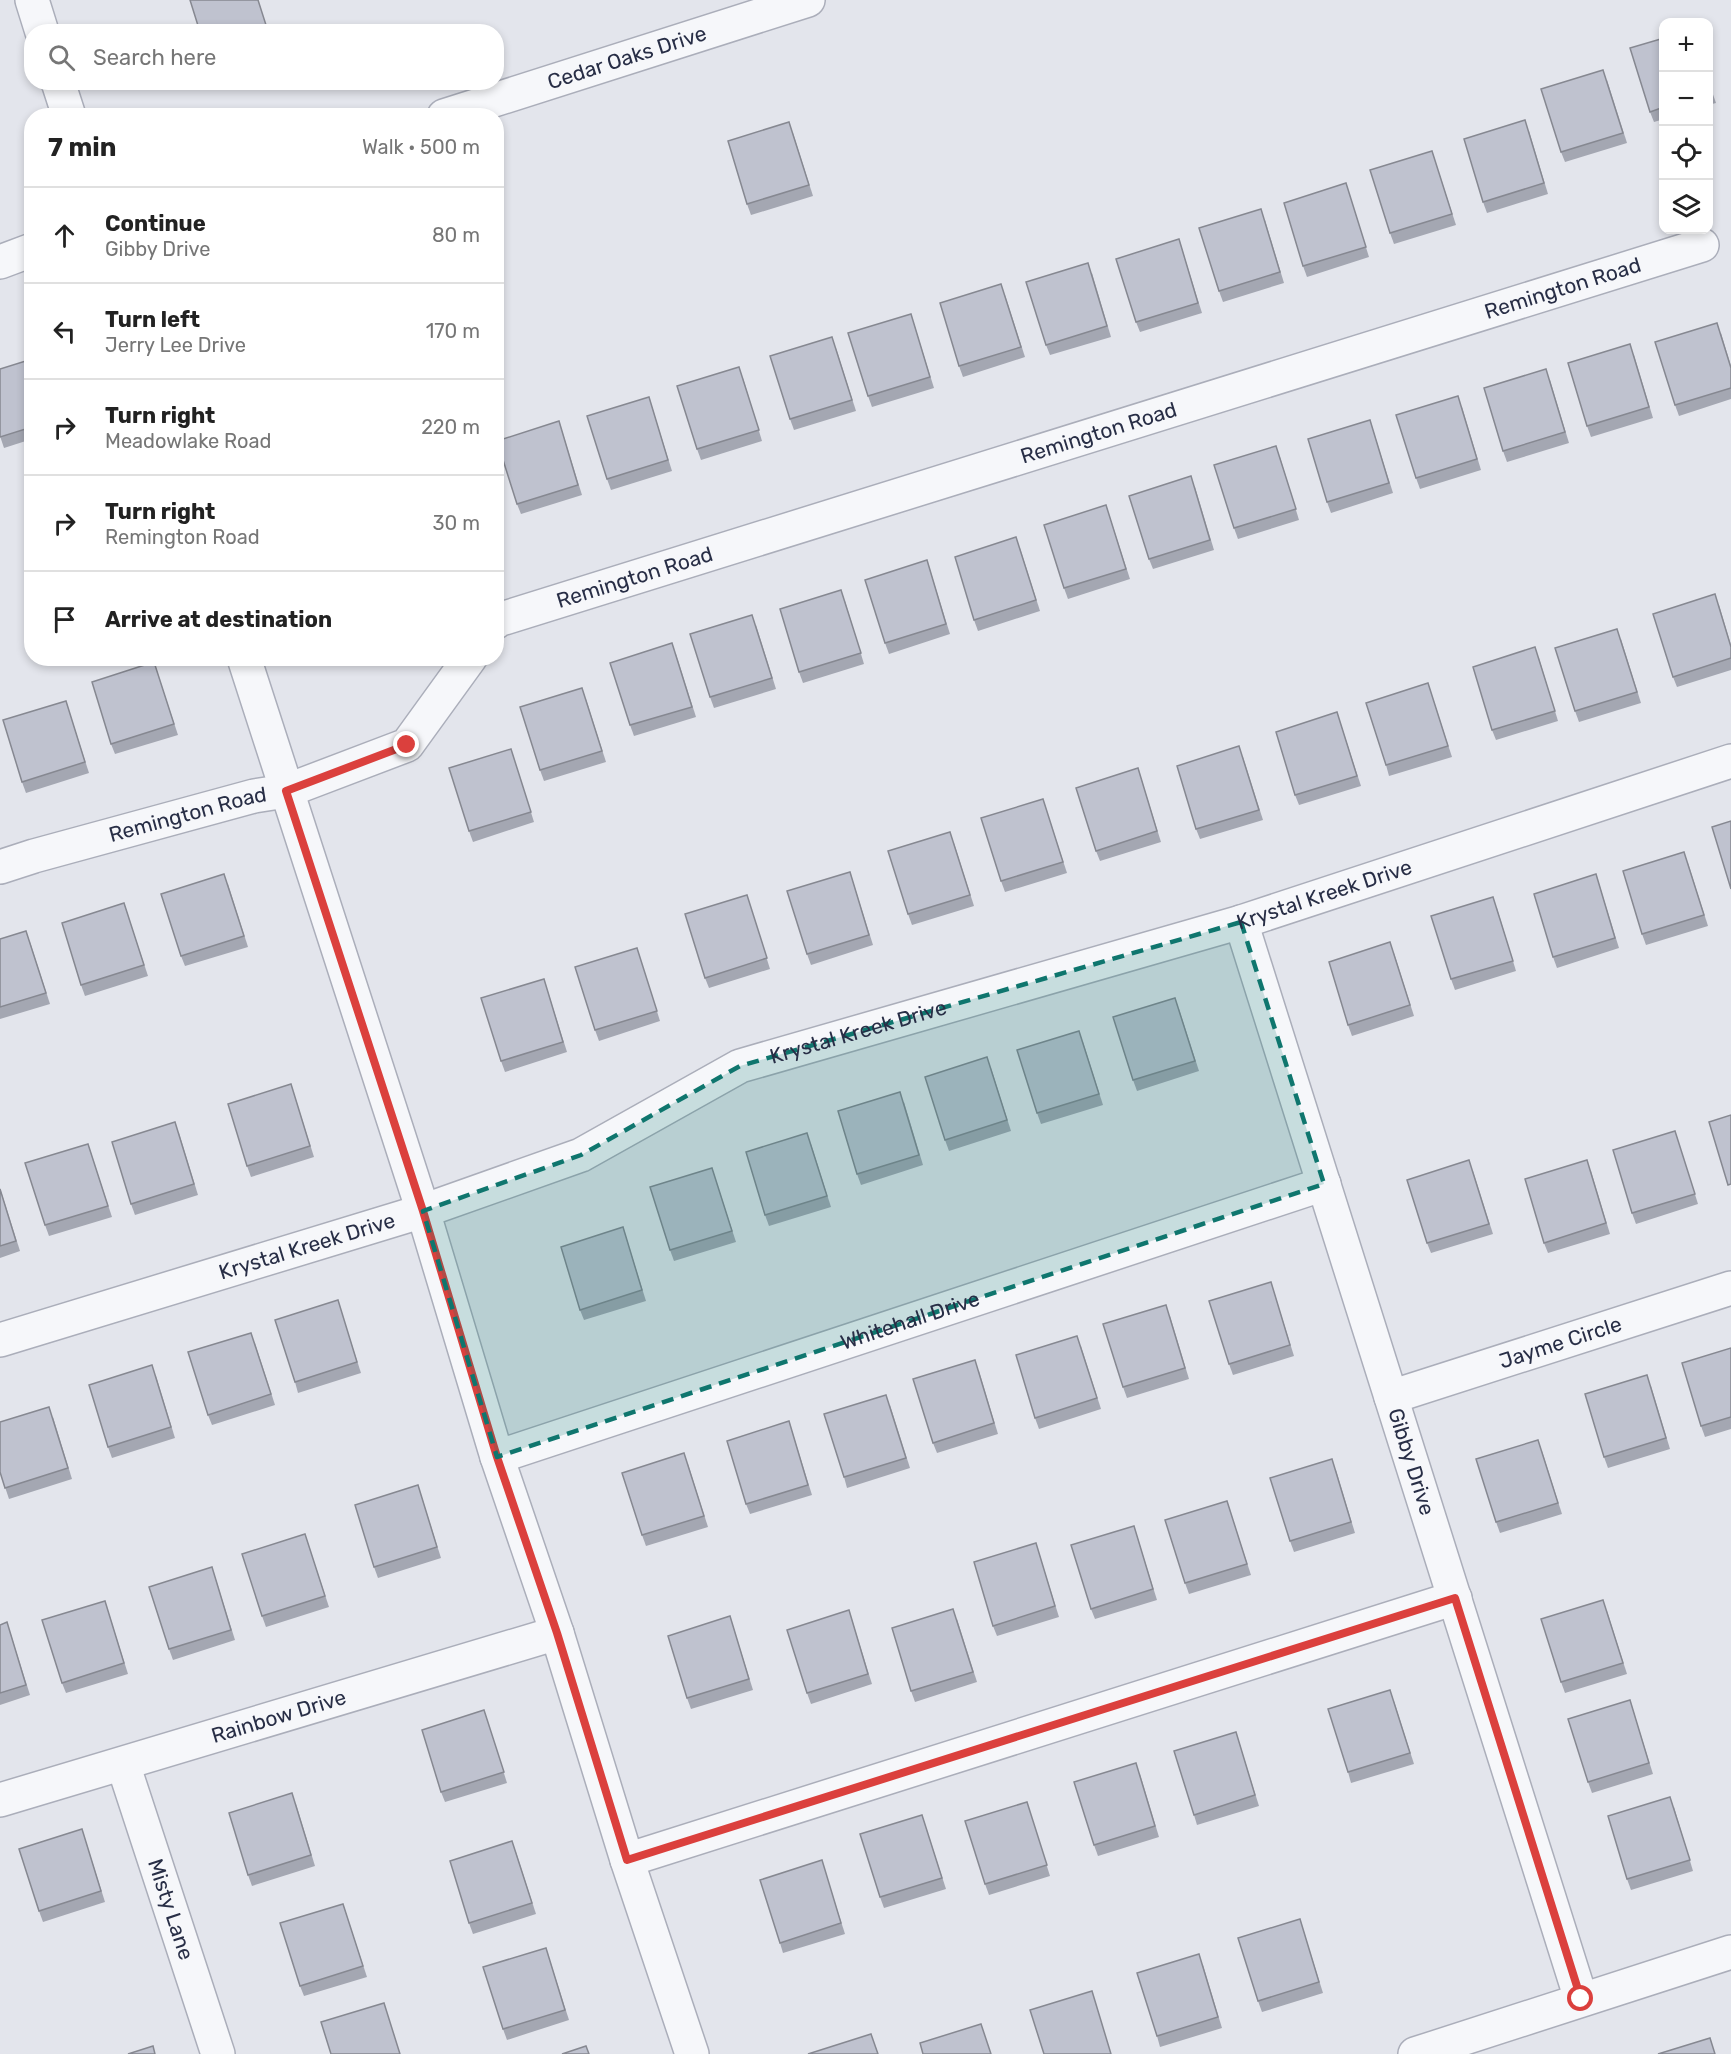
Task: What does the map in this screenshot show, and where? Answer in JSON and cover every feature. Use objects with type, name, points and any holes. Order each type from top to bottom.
[{"type":"street","points":[[32,0],[40,24]]},
{"type":"street","name":"Cedar Oaks Drive","points":[[469,108],[808,0]]},
{"type":"street","points":[[61,90],[66,108]]},
{"type":"street","name":"Remington Road","points":[[504,618],[1702,245]]},
{"type":"street","points":[[0,262],[24,253]]},
{"type":"street","points":[[247,666],[423,1211],[497,1457],[557,1633],[627,1860],[692,2054]]},
{"type":"street","name":"Remington Road","points":[[0,867],[254,796],[286,791],[407,745],[464,666]]},
{"type":"street","name":"Krystal Kreek Drive","points":[[0,1340],[423,1211],[581,1155],[740,1066],[1241,922],[1731,760]]},
{"type":"street","name":"Gibby Drive","points":[[1241,922],[1581,1999]]},
{"type":"street","name":"Whitehall Drive","points":[[497,1457],[1324,1185]]},
{"type":"street","name":"Jayme Circle","points":[[1391,1397],[1731,1288]]},
{"type":"street","points":[[627,1860],[1455,1598]]},
{"type":"street","name":"Rainbow Drive","points":[[0,1800],[557,1633]]},
{"type":"street","name":"Misty Lane","points":[[123,1764],[218,2054]]},
{"type":"street","points":[[1415,2054],[1731,1952]]},
{"type":"highlighted area","points":[[1241,922],[1324,1184],[497,1457],[423,1211],[581,1155],[740,1066]]},
{"type":"building","points":[[190,0],[258,0],[266,24],[198,24]]},
{"type":"building","points":[[1659,39],[1659,109],[1650,112],[1630,48]]},
{"type":"building","points":[[1603,70],[1623,133],[1561,152],[1541,89]]},
{"type":"building","points":[[1525,120],[1544,183],[1483,202],[1464,139]]},
{"type":"building","points":[[789,122],[809,185],[747,204],[728,141]]},
{"type":"building","points":[[1432,151],[1452,214],[1390,233],[1370,170]]},
{"type":"building","points":[[1346,183],[1366,247],[1303,266],[1284,203]]},
{"type":"building","points":[[1261,209],[1280,272],[1219,291],[1199,228]]},
{"type":"building","points":[[1179,239],[1198,303],[1136,322],[1116,259]]},
{"type":"building","points":[[1088,263],[1107,326],[1046,345],[1026,282]]},
{"type":"building","points":[[1001,284],[1021,347],[959,366],[940,303]]},
{"type":"building","points":[[911,314],[930,377],[868,396],[848,333]]},
{"type":"building","points":[[1717,323],[1731,368],[1731,388],[1675,405],[1655,342]]},
{"type":"building","points":[[832,337],[852,400],[790,419],[770,356]]},
{"type":"building","points":[[1630,344],[1649,407],[1587,426],[1568,363]]},
{"type":"building","points":[[24,362],[24,430],[0,437],[0,369]]},
{"type":"building","points":[[739,367],[759,430],[697,449],[677,386]]},
{"type":"building","points":[[1546,369],[1565,432],[1503,451],[1484,388]]},
{"type":"building","points":[[1458,396],[1477,459],[1416,478],[1396,415]]},
{"type":"building","points":[[649,397],[668,460],[607,479],[587,416]]},
{"type":"building","points":[[1370,420],[1389,483],[1327,502],[1308,439]]},
{"type":"building","points":[[559,421],[578,485],[517,504],[504,463],[504,439]]},
{"type":"building","points":[[1276,446],[1296,509],[1234,528],[1214,465]]},
{"type":"building","points":[[1191,476],[1210,540],[1149,559],[1129,496]]},
{"type":"building","points":[[1106,505],[1126,569],[1064,588],[1044,525]]},
{"type":"building","points":[[1016,537],[1036,600],[974,620],[955,557]]},
{"type":"building","points":[[927,560],[946,624],[885,643],[865,580]]},
{"type":"building","points":[[841,590],[861,653],[799,672],[780,609]]},
{"type":"building","points":[[1715,594],[1731,647],[1731,658],[1673,677],[1653,614]]},
{"type":"building","points":[[752,615],[772,678],[710,697],[690,634]]},
{"type":"building","points":[[1617,629],[1637,692],[1575,711],[1555,648]]},
{"type":"building","points":[[672,643],[692,707],[630,725],[610,663]]},
{"type":"building","points":[[1535,647],[1555,711],[1492,730],[1473,667]]},
{"type":"building","points":[[142,666],[155,666],[174,724],[111,744],[92,682]]},
{"type":"building","points":[[1428,683],[1448,746],[1386,765],[1366,703]]},
{"type":"building","points":[[582,688],[602,751],[540,770],[520,707]]},
{"type":"building","points":[[66,701],[85,762],[22,782],[3,720]]},
{"type":"building","points":[[1337,712],[1357,776],[1295,795],[1276,732]]},
{"type":"building","points":[[1239,746],[1259,810],[1196,829],[1177,766]]},
{"type":"building","points":[[511,749],[531,812],[469,831],[449,768]]},
{"type":"building","points":[[1138,768],[1157,831],[1096,851],[1076,788]]},
{"type":"building","points":[[1043,799],[1063,862],[1001,881],[981,818]]},
{"type":"building","points":[[1731,821],[1731,889],[1712,827]]},
{"type":"building","points":[[950,832],[970,895],[908,914],[888,851]]},
{"type":"building","points":[[1684,852],[1704,915],[1642,934],[1623,871]]},
{"type":"building","points":[[850,872],[869,935],[807,954],[787,891]]},
{"type":"building","points":[[224,874],[244,936],[181,956],[161,894]]},
{"type":"building","points":[[1596,874],[1615,938],[1553,957],[1534,894]]},
{"type":"building","points":[[747,895],[767,958],[705,978],[685,914]]},
{"type":"building","points":[[1493,897],[1513,961],[1451,979],[1431,916]]},
{"type":"building","points":[[124,903],[144,965],[81,985],[62,923]]},
{"type":"building","points":[[26,931],[46,993],[0,1007],[0,939]]},
{"type":"building","points":[[1390,942],[1410,1005],[1348,1025],[1329,962]]},
{"type":"building","points":[[637,948],[657,1011],[595,1030],[575,967]]},
{"type":"building","points":[[544,979],[563,1042],[501,1061],[481,998]]},
{"type":"building","points":[[1175,998],[1195,1061],[1133,1080],[1113,1017]]},
{"type":"building","points":[[1079,1031],[1099,1094],[1037,1113],[1017,1050]]},
{"type":"building","points":[[987,1057],[1007,1120],[945,1140],[925,1077]]},
{"type":"building","points":[[291,1084],[310,1146],[247,1166],[228,1104]]},
{"type":"building","points":[[900,1092],[919,1155],[857,1174],[838,1111]]},
{"type":"building","points":[[1731,1115],[1731,1184],[1728,1185],[1709,1122]]},
{"type":"building","points":[[175,1122],[194,1184],[131,1204],[112,1142]]},
{"type":"building","points":[[1675,1131],[1695,1194],[1632,1213],[1613,1150]]},
{"type":"building","points":[[807,1133],[827,1196],[765,1215],[746,1152]]},
{"type":"building","points":[[88,1144],[108,1206],[45,1225],[25,1163]]},
{"type":"building","points":[[1469,1160],[1489,1224],[1427,1243],[1407,1180]]},
{"type":"building","points":[[1587,1160],[1606,1223],[1544,1243],[1525,1179]]},
{"type":"building","points":[[712,1168],[732,1231],[670,1250],[650,1187]]},
{"type":"building","points":[[0,1189],[16,1241],[0,1246]]},
{"type":"building","points":[[623,1227],[642,1290],[580,1310],[561,1247]]},
{"type":"building","points":[[1271,1282],[1290,1345],[1229,1364],[1209,1301]]},
{"type":"building","points":[[338,1300],[357,1362],[295,1382],[275,1320]]},
{"type":"building","points":[[1166,1305],[1185,1368],[1123,1387],[1103,1324]]},
{"type":"building","points":[[251,1333],[271,1394],[208,1415],[188,1352]]},
{"type":"building","points":[[1077,1336],[1097,1398],[1035,1418],[1016,1355]]},
{"type":"building","points":[[1731,1348],[1731,1417],[1701,1426],[1682,1363]]},
{"type":"building","points":[[975,1360],[994,1423],[933,1443],[913,1379]]},
{"type":"building","points":[[152,1365],[171,1427],[108,1447],[89,1385]]},
{"type":"building","points":[[1647,1375],[1666,1438],[1604,1457],[1585,1394]]},
{"type":"building","points":[[886,1395],[906,1458],[844,1477],[824,1414]]},
{"type":"building","points":[[49,1407],[68,1468],[5,1488],[0,1472],[0,1422]]},
{"type":"building","points":[[789,1421],[808,1485],[746,1504],[727,1441]]},
{"type":"building","points":[[1538,1440],[1558,1503],[1496,1522],[1476,1459]]},
{"type":"building","points":[[684,1453],[704,1516],[642,1535],[622,1473]]},
{"type":"building","points":[[1332,1459],[1351,1522],[1290,1541],[1270,1478]]},
{"type":"building","points":[[418,1485],[437,1547],[374,1567],[355,1505]]},
{"type":"building","points":[[1227,1501],[1247,1564],[1185,1583],[1165,1520]]},
{"type":"building","points":[[1134,1526],[1153,1589],[1091,1609],[1071,1545]]},
{"type":"building","points":[[305,1534],[325,1596],[262,1616],[242,1554]]},
{"type":"building","points":[[1036,1543],[1055,1606],[993,1626],[974,1562]]},
{"type":"building","points":[[212,1567],[231,1630],[169,1649],[149,1587]]},
{"type":"building","points":[[1603,1600],[1623,1663],[1561,1682],[1541,1619]]},
{"type":"building","points":[[105,1601],[124,1663],[62,1683],[42,1620]]},
{"type":"building","points":[[953,1609],[973,1672],[911,1691],[892,1628]]},
{"type":"building","points":[[849,1610],[868,1674],[807,1693],[787,1630]]},
{"type":"building","points":[[730,1616],[749,1679],[687,1698],[668,1636]]},
{"type":"building","points":[[7,1622],[26,1685],[0,1693],[0,1625]]},
{"type":"building","points":[[1390,1690],[1410,1753],[1348,1772],[1328,1709]]},
{"type":"building","points":[[1630,1700],[1649,1763],[1588,1782],[1568,1719]]},
{"type":"building","points":[[484,1710],[504,1772],[441,1792],[422,1730]]},
{"type":"building","points":[[1236,1732],[1255,1795],[1194,1815],[1174,1751]]},
{"type":"building","points":[[1136,1763],[1155,1826],[1094,1845],[1074,1782]]},
{"type":"building","points":[[292,1793],[311,1855],[248,1875],[229,1813]]},
{"type":"building","points":[[1670,1797],[1690,1860],[1627,1879],[1608,1816]]},
{"type":"building","points":[[1027,1802],[1047,1865],[985,1884],[965,1821]]},
{"type":"building","points":[[922,1815],[942,1878],[880,1897],[860,1834]]},
{"type":"building","points":[[82,1829],[101,1891],[39,1911],[19,1849]]},
{"type":"building","points":[[512,1841],[532,1903],[469,1923],[450,1861]]},
{"type":"building","points":[[822,1860],[841,1923],[780,1943],[760,1880]]},
{"type":"building","points":[[343,1904],[363,1966],[300,1986],[280,1923]]},
{"type":"building","points":[[1300,1919],[1319,1982],[1258,2001],[1238,1938]]},
{"type":"building","points":[[546,1948],[565,2010],[503,2029],[483,1967]]},
{"type":"building","points":[[1199,1954],[1218,2017],[1157,2036],[1137,1973]]},
{"type":"building","points":[[1092,1991],[1111,2054],[1044,2054],[1030,2010]]},
{"type":"building","points":[[384,2003],[400,2054],[331,2054],[321,2022]]},
{"type":"building","points":[[981,2024],[991,2054],[923,2054],[920,2043]]},
{"type":"building","points":[[871,2034],[878,2054],[808,2054]]},
{"type":"building","points":[[1710,2038],[1715,2054],[1658,2054]]},
{"type":"building","points":[[153,2046],[155,2054],[128,2054]]},
{"type":"building","points":[[586,2046],[589,2054],[562,2054]]},
{"type":"route","points":[[407,745],[286,791],[423,1211],[497,1457],[557,1633],[627,1860],[1455,1598],[1581,1999]]}]
